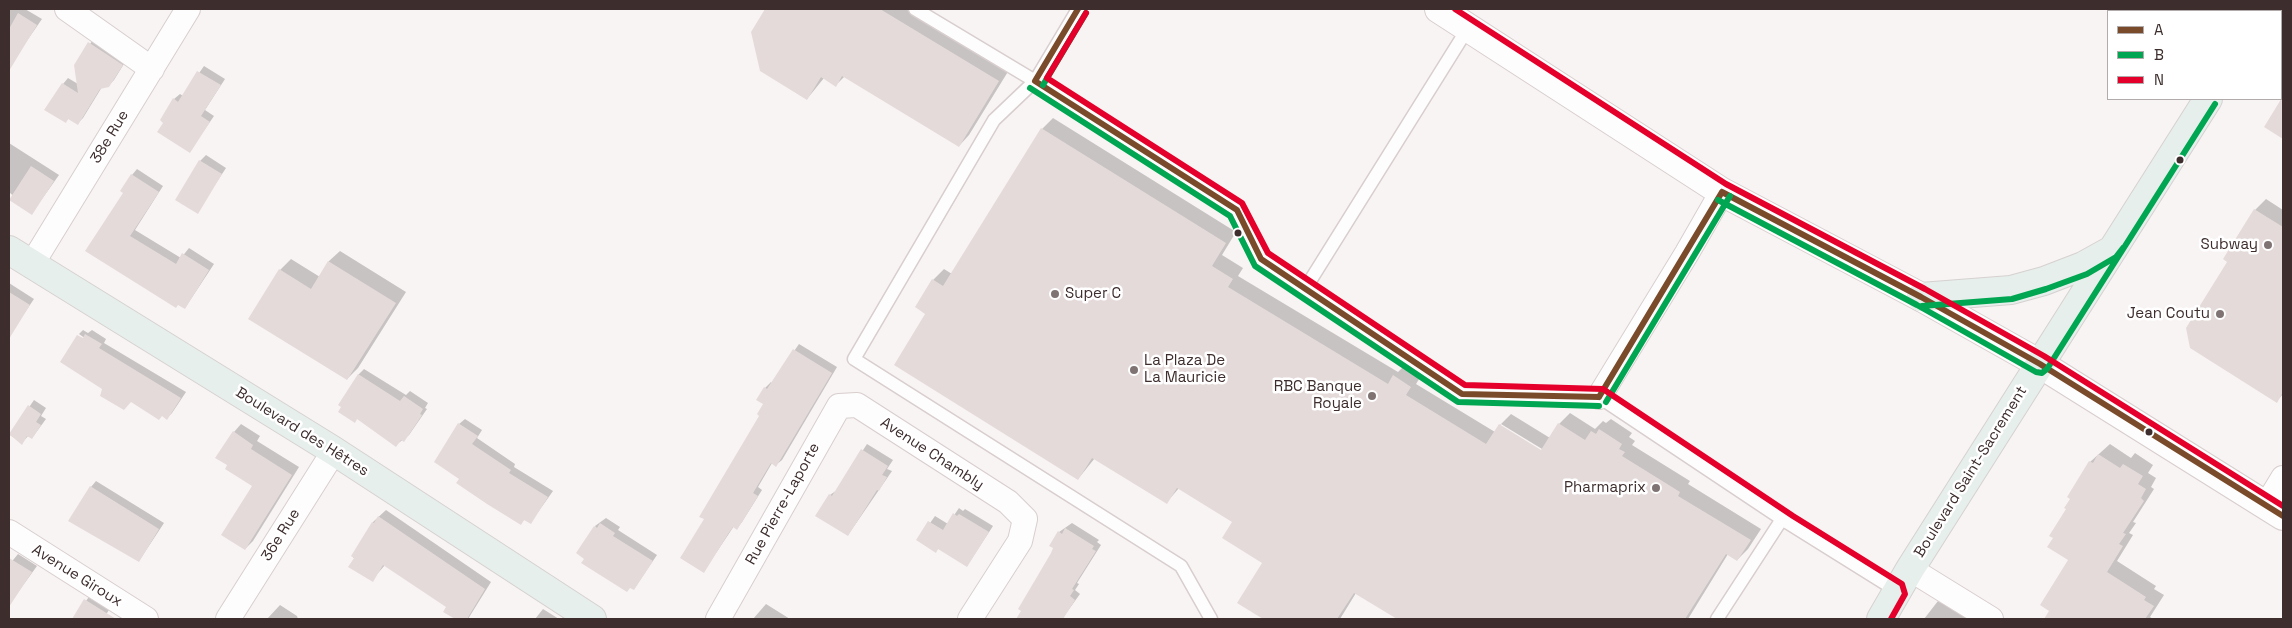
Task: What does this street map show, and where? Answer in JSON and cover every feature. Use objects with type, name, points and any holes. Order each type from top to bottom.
[{"type":"main road","name":"Boulevard Saint-Sacrement","points":[[1881,619],[1903,580],[2207,100]]},
{"type":"main road","name":"Boulevard des Hêtres","points":[[9,250],[334,451],[592,619]]},
{"type":"main road","points":[[1921,297],[2011,290],[2058,276],[2083,266],[2112,250]]},
{"type":"street","points":[[67,9],[152,69]]},
{"type":"street","name":"38e Rue","points":[[32,264],[188,9]]},
{"type":"street","points":[[1438,9],[1722,192],[1921,297],[2040,364],[2275,511],[2283,478]]},
{"type":"street","points":[[1599,398],[1687,254],[1722,192]]},
{"type":"street","name":"Avenue Chambly","points":[[857,405],[1008,502],[1024,519],[1020,541],[970,619]]},
{"type":"street","name":"Rue Pierre-Laporte","points":[[718,619],[838,406],[857,405]]},
{"type":"street","name":"36e Rue","points":[[228,619],[334,451]]},
{"type":"street","name":"Avenue Giroux","points":[[9,532],[146,619]]},
{"type":"street","points":[[1903,580],[1991,619]]},
{"type":"lane","points":[[915,9],[1035,81],[1237,210],[1261,259],[1462,394],[1599,398],[1782,519],[1903,580]]},
{"type":"lane","points":[[1078,9],[1035,81],[994,120],[854,359],[1181,566],[1211,619]]},
{"type":"lane","points":[[1305,289],[1468,28]]},
{"type":"lane","points":[[1717,619],[1782,519]]},
{"type":"building","points":[[765,9],[880,9],[999,81],[959,147],[842,76],[836,87],[821,77],[807,100],[760,71],[751,32]]},
{"type":"building","points":[[18,13],[37,25],[9,71],[9,29]]},
{"type":"building","points":[[88,42],[123,65],[109,87],[100,89],[78,125],[68,119],[66,123],[44,110],[62,83],[78,93],[74,65]]},
{"type":"building","points":[[197,71],[221,85],[201,116],[210,122],[190,153],[157,132],[163,123],[160,120],[173,98],[178,102]]},
{"type":"building","points":[[2283,96],[2283,139],[2264,127]]},
{"type":"building","name":"La Plaza De La Mauricie","points":[[1041,128],[1226,243],[1212,266],[1233,279],[1228,287],[1388,384],[1393,375],[1411,387],[1406,395],[1486,444],[1499,424],[1541,450],[1558,423],[1585,440],[1591,431],[1596,434],[1599,429],[1622,444],[1619,449],[1625,452],[1622,456],[1680,492],[1678,496],[1751,540],[1737,561],[1726,554],[1685,619],[1397,619],[1354,593],[1337,619],[1263,619],[1237,603],[1262,563],[1222,538],[1232,522],[1177,488],[1167,504],[1092,458],[1078,480],[894,365],[925,314],[915,307],[932,279],[943,286]]},
{"type":"building","points":[[199,160],[222,174],[198,214],[175,200]]},
{"type":"building","points":[[31,166],[54,181],[32,215],[9,200]]},
{"type":"building","points":[[131,174],[159,192],[130,236],[176,264],[182,253],[209,270],[185,309],[178,305],[176,308],[85,251],[123,193],[120,191]]},
{"type":"building","points":[[2254,209],[2283,227],[2283,392],[2277,403],[2190,348],[2186,328],[2227,262],[2223,259]]},
{"type":"building","points":[[328,261],[396,303],[347,380],[248,319],[279,269],[311,289]]},
{"type":"building","points":[[9,292],[30,305],[9,339]]},
{"type":"building","points":[[85,334],[102,344],[99,348],[181,398],[167,420],[162,416],[159,420],[131,402],[124,410],[100,396],[102,389],[60,362],[77,335],[83,338]]},
{"type":"building","points":[[793,349],[832,373],[776,467],[771,463],[753,493],[758,496],[737,530],[733,527],[704,573],[680,558],[704,519],[699,517],[759,416],[757,414],[763,404],[756,400],[764,387],[767,389]]},
{"type":"building","points":[[358,374],[400,401],[404,396],[423,409],[420,414],[422,415],[404,442],[401,440],[396,447],[357,419],[355,423],[338,412],[341,407],[338,405]]},
{"type":"building","points":[[28,405],[41,414],[36,422],[41,425],[32,439],[27,436],[22,445],[9,434]]},
{"type":"building","points":[[458,423],[478,436],[472,444],[511,470],[509,473],[548,497],[531,524],[524,520],[521,525],[487,504],[456,483],[459,479],[434,462]]},
{"type":"building","points":[[233,431],[253,445],[251,449],[292,475],[245,550],[221,535],[252,486],[225,469],[227,465],[215,458]]},
{"type":"building","points":[[861,449],[888,466],[882,475],[887,477],[848,536],[815,516],[829,494],[832,496]]},
{"type":"building","points":[[2098,454],[2120,468],[2123,464],[2143,476],[2138,484],[2146,489],[2141,498],[2144,501],[2123,533],[2126,534],[2119,544],[2123,546],[2107,572],[2146,597],[2144,600],[2154,606],[2145,619],[2044,619],[2049,611],[2040,605],[2068,560],[2047,547],[2053,538],[2049,536],[2066,509],[2064,508],[2070,499],[2067,497],[2089,461],[2093,463]]},
{"type":"building","points":[[90,486],[159,529],[139,562],[68,521]]},
{"type":"building","points":[[953,513],[957,516],[959,514],[989,532],[967,567],[938,549],[936,553],[916,540],[928,521],[943,530]]},
{"type":"building","points":[[378,516],[485,589],[467,619],[455,619],[443,612],[446,607],[383,565],[373,582],[348,567],[354,558],[351,556],[372,522],[374,523]]},
{"type":"building","points":[[600,523],[615,533],[613,536],[653,561],[634,590],[630,588],[627,592],[581,563],[584,559],[576,553],[594,526],[597,528]]},
{"type":"building","points":[[1065,528],[1094,546],[1092,549],[1096,551],[1072,589],[1074,590],[1070,596],[1075,600],[1063,619],[1016,619],[1021,611],[1018,609],[1051,553],[1053,548],[1049,546],[1058,531],[1062,534]]},
{"type":"building","points":[[9,558],[32,572],[9,607]]},
{"type":"building","points":[[84,599],[116,619],[72,619]]},
{"type":"transit line","name":"A","points":[[1035,81],[1078,9]]},
{"type":"transit line","name":"N","points":[[1455,9],[1726,184],[1925,289],[2044,356],[2283,506]]},
{"type":"transit line","name":"B","points":[[1043,85],[1086,13]]},
{"type":"transit line","name":"N","points":[[1086,13],[1047,78],[1242,203],[1268,253],[1465,385],[1603,389],[1793,516],[1902,584],[1905,594],[1891,619]]},
{"type":"transit line","name":"A","points":[[1035,81],[1237,210],[1261,259],[1462,394],[1599,397]]},
{"type":"transit line","name":"B","points":[[1030,88],[1230,216],[1255,266],[1458,402],[1599,406]]},
{"type":"transit line","name":"B","points":[[1718,200],[1917,305],[2036,372],[2042,373],[2047,369],[2215,104]]},
{"type":"transit line","name":"A","points":[[1722,192],[1921,297],[2040,364],[2283,516]]},
{"type":"transit line","name":"A","points":[[1599,397],[1722,192]]},
{"type":"transit line","name":"B","points":[[1606,402],[1730,196]]},
{"type":"transit line","name":"B","points":[[1922,306],[2012,299],[2087,274],[2116,257],[2123,248]]},
{"type":"place","name":"Subway","points":[[2268,245]]},
{"type":"place","name":"Super C","points":[[1055,294]]},
{"type":"place","name":"Jean Coutu","points":[[2220,314]]},
{"type":"place","name":"La Plaza De La Mauricie","points":[[1134,370]]},
{"type":"place","name":"RBC Banque Royale","points":[[1372,396]]},
{"type":"place","name":"Pharmaprix","points":[[1656,488]]}]
